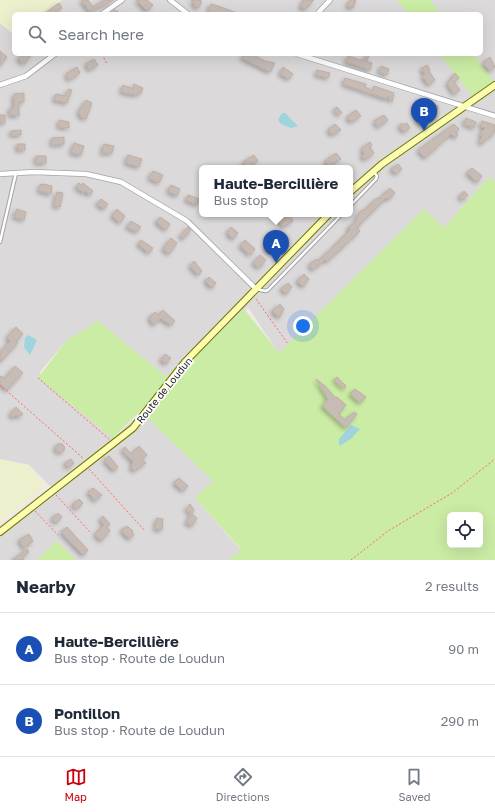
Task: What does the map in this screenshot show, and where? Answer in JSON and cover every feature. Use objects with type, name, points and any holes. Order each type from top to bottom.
[{"type":"main road","points":[[353,189],[373,170],[495,85]]},
{"type":"main road","name":"Route de Loudun","points":[[0,532],[114,444],[139,421],[175,374],[326,217]]},
{"type":"street","points":[[105,12],[122,0]]},
{"type":"street","points":[[170,0],[185,12]]},
{"type":"street","points":[[319,12],[330,0]]},
{"type":"street","points":[[0,85],[26,76],[52,56]]},
{"type":"street","points":[[303,56],[495,116]]},
{"type":"street","points":[[0,174],[86,174],[121,182],[144,194],[187,221],[254,291]]},
{"type":"lane","points":[[353,203],[376,179],[377,176],[373,170]]},
{"type":"lane","points":[[0,242],[16,173]]},
{"type":"lane","points":[[254,291],[268,290],[339,217]]},
{"type":"path","points":[[103,56],[107,64]]},
{"type":"path","points":[[254,291],[288,344]]},
{"type":"path","points":[[38,378],[114,444]]},
{"type":"path","points":[[0,385],[88,464],[145,531]]},
{"type":"path","points":[[351,560],[388,531],[452,494],[495,459]]},
{"type":"path","points":[[52,491],[91,534]]},
{"type":"path","points":[[32,507],[58,535]]},
{"type":"shaded area","points":[[62,0],[495,0],[495,181],[489,177],[444,228],[424,209],[291,344],[279,354],[248,307],[175,384],[98,321],[66,341],[39,373],[114,438],[142,411],[213,481],[195,498],[241,550],[229,560],[75,560],[57,541],[37,560],[0,560],[0,526],[51,487],[29,465],[0,459],[0,23],[12,33],[12,56],[483,56],[483,12],[47,12]]},
{"type":"green space","points":[[0,0],[62,0],[47,12],[12,12],[12,33],[0,23]]},
{"type":"green space","points":[[397,0],[430,0],[439,12],[406,12]]},
{"type":"green space","points":[[442,56],[475,56],[494,81],[472,96]]},
{"type":"green space","points":[[489,177],[495,181],[495,560],[229,560],[241,549],[195,498],[213,481],[140,411],[113,438],[38,378],[66,341],[98,321],[170,380],[244,309],[279,353],[424,209],[444,228]]},
{"type":"green space","points":[[0,459],[29,465],[44,486],[0,521]]},
{"type":"green space","points":[[57,541],[76,560],[37,560]]},
{"type":"water","points":[[282,113],[285,113],[298,126],[291,128],[281,124],[278,120]]},
{"type":"water","points":[[28,335],[37,340],[30,355],[24,347],[25,338]]},
{"type":"water","points":[[351,425],[360,429],[351,439],[339,446],[339,439]]},
{"type":"building","points":[[81,0],[88,0],[93,7],[104,0],[114,0],[90,12]]},
{"type":"building","points":[[136,0],[147,0],[153,5],[147,11]]},
{"type":"building","points":[[191,0],[200,0],[202,2],[198,8],[193,5],[195,3]]},
{"type":"building","points":[[302,0],[314,0],[304,10],[300,6],[304,1]]},
{"type":"building","points":[[350,0],[356,0],[353,8],[347,6]]},
{"type":"building","points":[[59,3],[62,8],[57,12],[47,12]]},
{"type":"building","points":[[211,4],[234,12],[210,12],[208,11]]},
{"type":"building","points":[[0,51],[7,57],[0,66]]},
{"type":"building","points":[[20,56],[30,56],[24,64],[18,59]]},
{"type":"building","points":[[243,56],[256,56],[265,61],[275,63],[270,72],[242,58]]},
{"type":"building","points":[[348,56],[364,61],[366,56],[368,56],[367,62],[372,63],[370,70],[346,62]]},
{"type":"building","points":[[490,57],[495,67],[490,71],[483,63]]},
{"type":"building","points":[[94,59],[98,65],[89,70],[86,64]]},
{"type":"building","points":[[427,65],[435,80],[429,85],[422,76],[425,74],[421,69]]},
{"type":"building","points":[[381,66],[389,69],[387,75],[379,72]]},
{"type":"building","points":[[77,67],[80,73],[69,80],[66,74]]},
{"type":"building","points":[[283,67],[293,74],[289,79],[280,74]]},
{"type":"building","points":[[317,70],[330,73],[328,78],[316,75]]},
{"type":"building","points":[[455,73],[459,78],[454,82],[460,90],[454,94],[447,83]]},
{"type":"building","points":[[345,78],[366,84],[365,87],[373,91],[374,86],[394,93],[392,102],[388,96],[387,99],[343,84]]},
{"type":"building","points":[[134,84],[143,88],[141,93],[138,93],[137,95],[121,92],[123,85],[133,89]]},
{"type":"building","points":[[69,89],[72,90],[67,103],[54,100],[56,94],[65,96]]},
{"type":"building","points":[[24,93],[24,102],[19,102],[19,116],[10,115],[10,108],[14,108],[14,94]]},
{"type":"building","points":[[86,100],[92,103],[86,119],[81,117],[78,113]]},
{"type":"building","points":[[431,104],[438,106],[436,117],[427,114]]},
{"type":"building","points":[[337,107],[342,113],[338,115],[334,109]]},
{"type":"building","points":[[356,110],[361,116],[351,122],[347,117]]},
{"type":"building","points":[[0,115],[5,115],[5,123],[0,123]]},
{"type":"building","points":[[384,115],[388,120],[378,127],[374,121]]},
{"type":"building","points":[[423,115],[427,121],[421,125],[417,119]]},
{"type":"building","points":[[466,118],[476,122],[474,128],[464,124]]},
{"type":"building","points":[[59,120],[69,122],[69,128],[59,127]]},
{"type":"building","points":[[482,121],[495,125],[495,131],[491,137],[489,136],[482,144],[479,141],[482,137],[480,133],[485,128],[480,126]]},
{"type":"building","points":[[402,123],[403,125],[407,123],[410,128],[404,132],[399,126]]},
{"type":"building","points":[[335,124],[341,130],[332,135],[328,130]]},
{"type":"building","points":[[454,124],[459,129],[456,133],[458,135],[455,138],[451,134],[425,158],[418,150]]},
{"type":"building","points":[[21,130],[21,135],[11,135],[11,131]]},
{"type":"building","points":[[64,137],[64,144],[52,145],[52,138]]},
{"type":"building","points":[[370,142],[372,145],[370,147],[374,153],[365,160],[361,155],[364,154],[362,148]]},
{"type":"building","points":[[74,143],[84,146],[81,155],[71,153]]},
{"type":"building","points":[[17,144],[25,144],[25,150],[18,150]]},
{"type":"building","points":[[104,144],[114,146],[112,153],[102,153]]},
{"type":"building","points":[[336,153],[341,159],[331,165],[328,165],[325,161]]},
{"type":"building","points":[[128,155],[142,159],[139,167],[126,163]]},
{"type":"building","points":[[254,155],[258,161],[252,165],[245,165],[243,162]]},
{"type":"building","points":[[36,156],[46,156],[46,163],[36,163]]},
{"type":"building","points":[[398,164],[402,169],[396,174],[391,169]]},
{"type":"building","points":[[472,168],[482,176],[477,182],[467,173]]},
{"type":"building","points":[[153,171],[163,175],[159,183],[149,178]]},
{"type":"building","points":[[79,183],[81,185],[83,183],[93,191],[90,195],[85,191],[84,193],[76,187]]},
{"type":"building","points":[[43,184],[52,186],[51,194],[39,191],[40,185]]},
{"type":"building","points":[[171,185],[180,189],[177,196],[168,191]]},
{"type":"building","points":[[390,188],[395,193],[388,200],[386,198],[363,221],[357,228],[360,231],[327,262],[325,260],[313,270],[309,265],[316,259],[318,261],[331,249],[350,230],[348,228],[357,220],[356,218],[360,212],[364,209],[365,210],[377,198],[379,199]]},
{"type":"building","points":[[464,191],[468,195],[463,200],[459,197]]},
{"type":"building","points":[[57,192],[63,193],[60,207],[54,206]]},
{"type":"building","points":[[188,195],[199,199],[197,205],[186,200]]},
{"type":"building","points":[[101,199],[108,204],[104,209],[97,204]]},
{"type":"building","points":[[17,209],[26,212],[24,220],[14,217]]},
{"type":"building","points":[[117,209],[125,216],[120,223],[112,216]]},
{"type":"building","points":[[160,217],[170,224],[166,230],[156,222]]},
{"type":"building","points":[[282,217],[291,217],[293,221],[283,227],[278,220]]},
{"type":"building","points":[[131,221],[141,227],[137,232],[127,227]]},
{"type":"building","points":[[188,227],[191,230],[183,239],[180,236]]},
{"type":"building","points":[[231,227],[238,233],[233,239],[227,233]]},
{"type":"building","points":[[277,236],[284,242],[280,245],[279,244],[271,253],[265,248]]},
{"type":"building","points":[[171,238],[177,243],[169,254],[163,249]]},
{"type":"building","points":[[141,240],[153,248],[149,253],[138,244]]},
{"type":"building","points":[[245,240],[255,249],[250,255],[240,246]]},
{"type":"building","points":[[260,255],[266,260],[259,268],[253,263]]},
{"type":"building","points":[[194,261],[202,271],[198,275],[190,266]]},
{"type":"building","points":[[304,274],[309,279],[303,287],[297,281]]},
{"type":"building","points":[[209,277],[216,283],[212,288],[205,281]]},
{"type":"building","points":[[288,283],[292,287],[286,294],[281,289]]},
{"type":"building","points":[[280,304],[284,309],[279,318],[272,311]]},
{"type":"building","points":[[163,310],[175,321],[171,325],[160,318],[154,325],[149,318],[155,312],[158,315]]},
{"type":"building","points":[[16,327],[23,334],[16,341],[18,343],[0,362],[0,352],[10,341],[7,337]]},
{"type":"building","points":[[165,354],[171,358],[166,364],[161,360]]},
{"type":"building","points":[[15,366],[23,373],[7,390],[0,384],[0,376],[5,378]]},
{"type":"building","points":[[337,377],[346,386],[344,389],[334,380]]},
{"type":"building","points":[[316,379],[336,398],[337,397],[346,405],[339,414],[345,420],[354,412],[357,414],[346,428],[322,406],[328,399]]},
{"type":"building","points":[[355,389],[366,397],[360,403],[350,394]]},
{"type":"building","points":[[16,407],[23,414],[19,417],[16,415],[13,418],[10,414]]},
{"type":"building","points":[[60,443],[65,448],[60,453],[55,448]]},
{"type":"building","points":[[139,446],[147,455],[142,459],[146,463],[134,471],[131,468],[133,462],[122,450],[125,447],[131,454]]},
{"type":"building","points":[[109,456],[118,467],[114,471],[104,460]]},
{"type":"building","points":[[71,459],[74,463],[68,468],[65,463]]},
{"type":"building","points":[[179,478],[188,486],[183,491],[174,483]]},
{"type":"building","points":[[93,488],[102,495],[95,501],[88,492]]},
{"type":"building","points":[[79,499],[83,503],[77,509],[72,505]]},
{"type":"building","points":[[190,504],[194,510],[192,514],[186,510]]},
{"type":"building","points":[[58,513],[62,517],[56,523],[52,518]]},
{"type":"building","points":[[191,514],[197,518],[192,526],[186,523]]},
{"type":"building","points":[[103,516],[110,524],[107,527],[110,531],[101,541],[95,534],[104,525],[100,519]]},
{"type":"building","points":[[157,518],[163,519],[162,530],[155,529]]},
{"type":"building","points":[[127,526],[133,531],[132,532],[134,535],[129,539],[121,530]]},
{"type":"building","points":[[67,527],[88,550],[83,555],[61,532]]},
{"type":"building","points":[[29,534],[33,541],[24,548],[19,540]]},
{"type":"building","points":[[27,549],[29,552],[22,557],[24,560],[12,560]]},
{"type":"place","name":"Pontillon","points":[[424,131]]},
{"type":"place","name":"Haute-Bercillière","points":[[276,263]]}]
